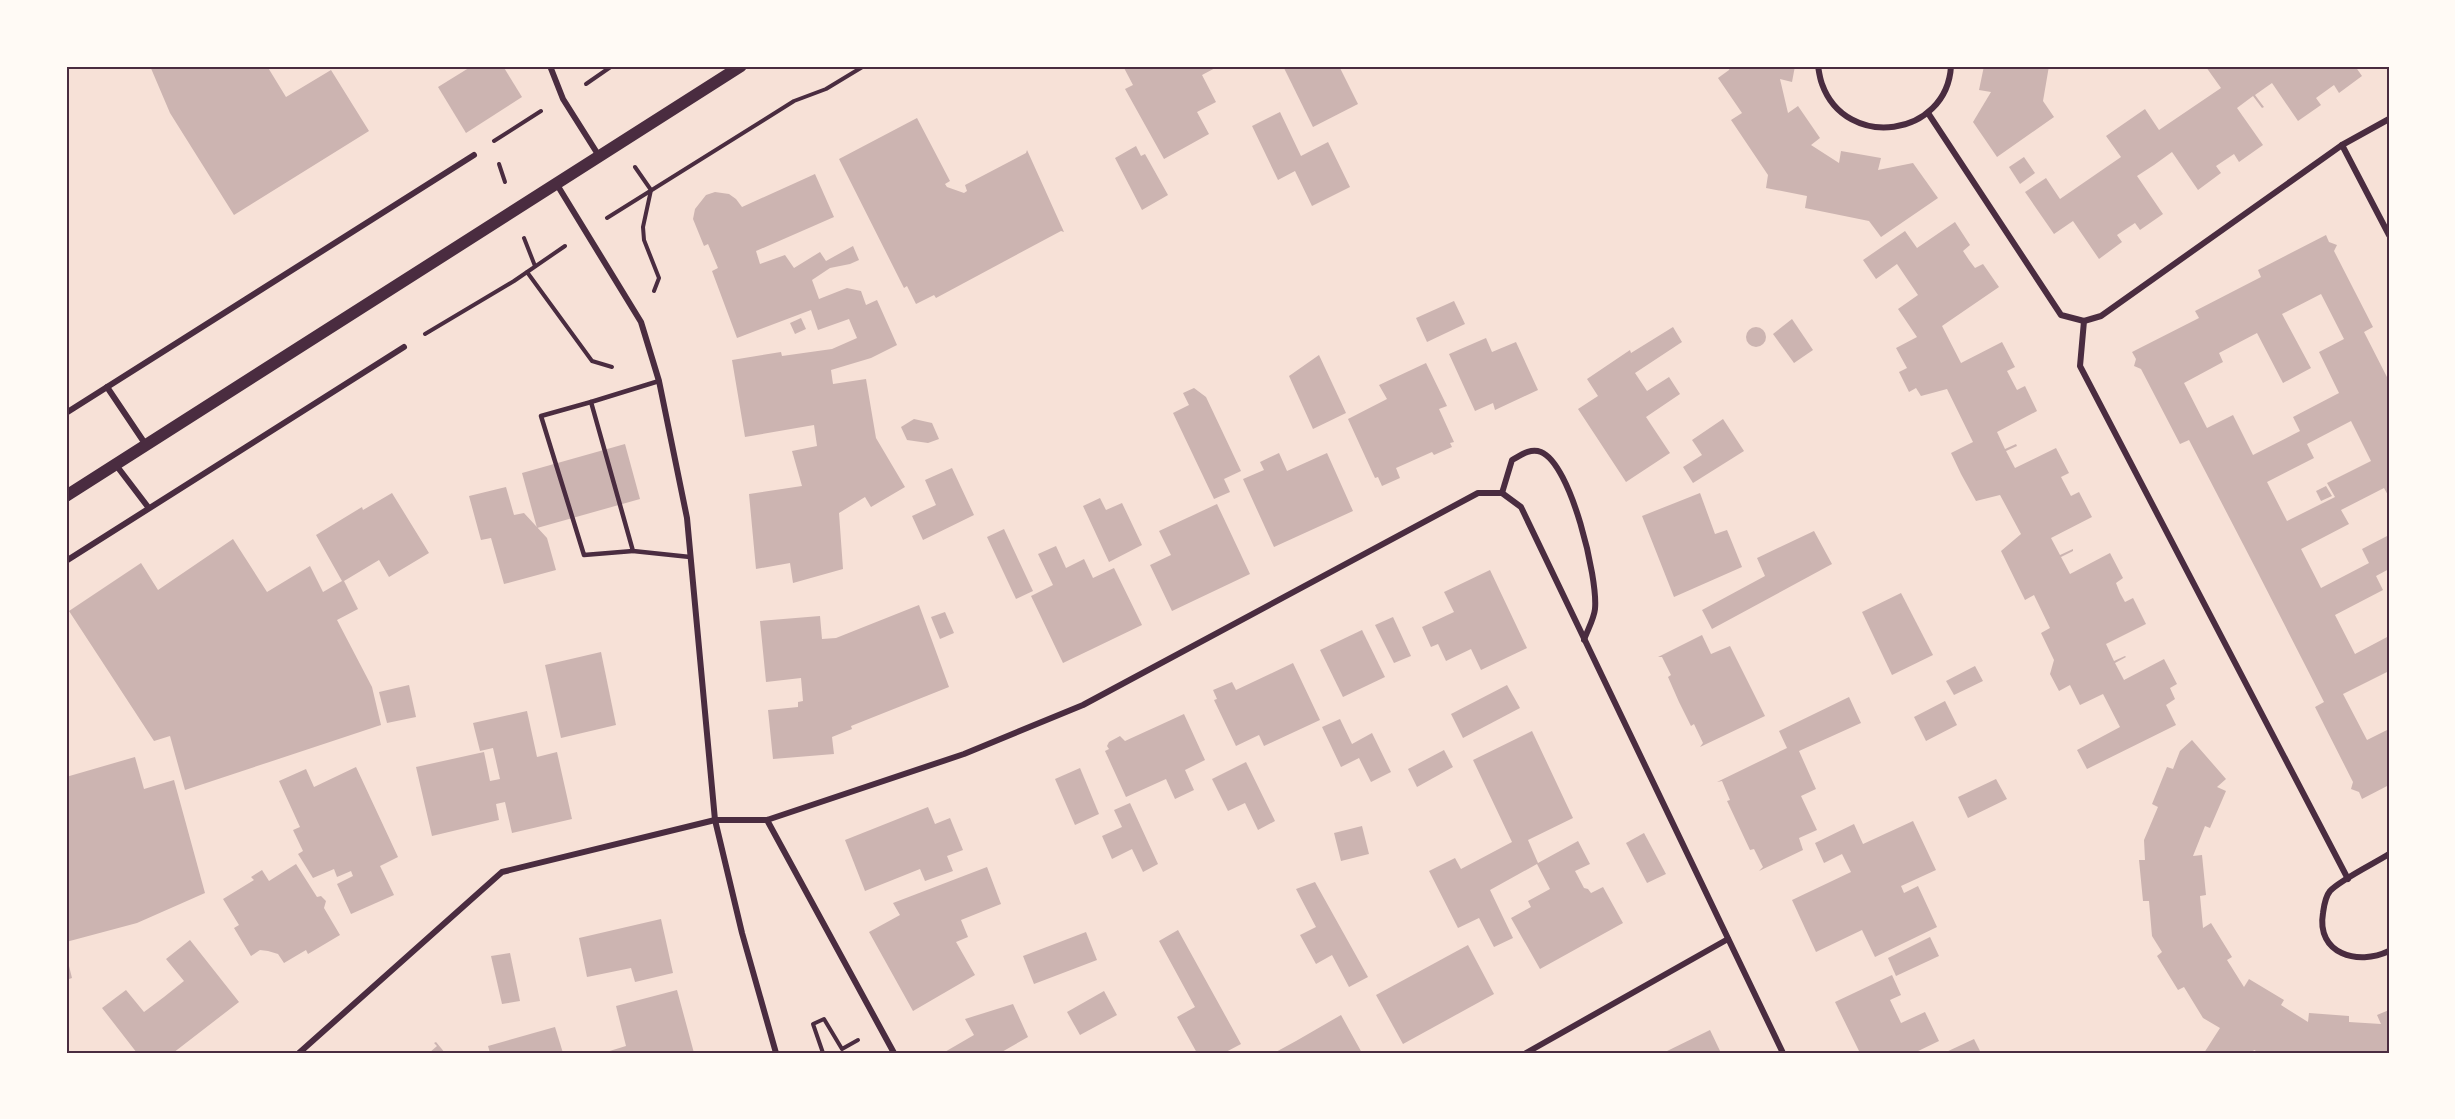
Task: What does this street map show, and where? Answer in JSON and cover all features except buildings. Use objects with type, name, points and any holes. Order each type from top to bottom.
[{"type":"main road","points":[[66,496],[741,66]]},
{"type":"street","points":[[550,66],[563,99],[599,156]]},
{"type":"street","points":[[1818,66],[1822,85],[1832,103],[1848,117],[1867,126],[1888,128],[1910,124],[1928,113],[1942,96],[1950,76],[1951,66]]},
{"type":"street","points":[[1928,113],[2061,315],[2084,321],[2101,316],[2342,145],[2389,119]]},
{"type":"street","points":[[2342,145],[2389,235]]},
{"type":"street","points":[[66,413],[474,155]]},
{"type":"street","points":[[556,183],[641,322],[659,381],[687,518],[715,820],[742,933],[776,1053]]},
{"type":"street","points":[[2084,321],[2080,366],[2348,879]]},
{"type":"street","points":[[66,561],[404,347]]},
{"type":"street","points":[[106,387],[146,445]]},
{"type":"street","points":[[1502,494],[1512,460],[1528,451],[1540,452],[1554,461],[1577,509],[1589,562],[1595,610],[1584,640]]},
{"type":"street","points":[[116,464],[148,507]]},
{"type":"street","points":[[299,1053],[502,872],[715,820],[767,820],[964,754],[1083,705],[1478,493],[1502,494],[1521,507],[1783,1053]]},
{"type":"street","points":[[767,820],[894,1053]]},
{"type":"street","points":[[2389,854],[2331,891],[2324,903],[2322,920],[2325,938],[2337,951],[2359,959],[2379,956],[2389,951]]},
{"type":"street","points":[[1526,1053],[1728,939]]},
{"type":"lane","points":[[659,381],[541,416],[584,555],[633,551],[690,557]]},
{"type":"lane","points":[[591,402],[633,551]]},
{"type":"path","points":[[582,86],[612,66]]},
{"type":"path","points":[[404,347],[527,272],[651,190],[794,101],[826,89],[864,66]]},
{"type":"path","points":[[491,144],[544,109]]},
{"type":"path","points":[[641,322],[659,278],[644,240],[644,227],[651,190]]},
{"type":"path","points":[[527,272],[592,361],[659,381]]},
{"type":"path","points":[[823,1053],[813,1024],[824,1019],[843,1051],[879,1028]]}]
